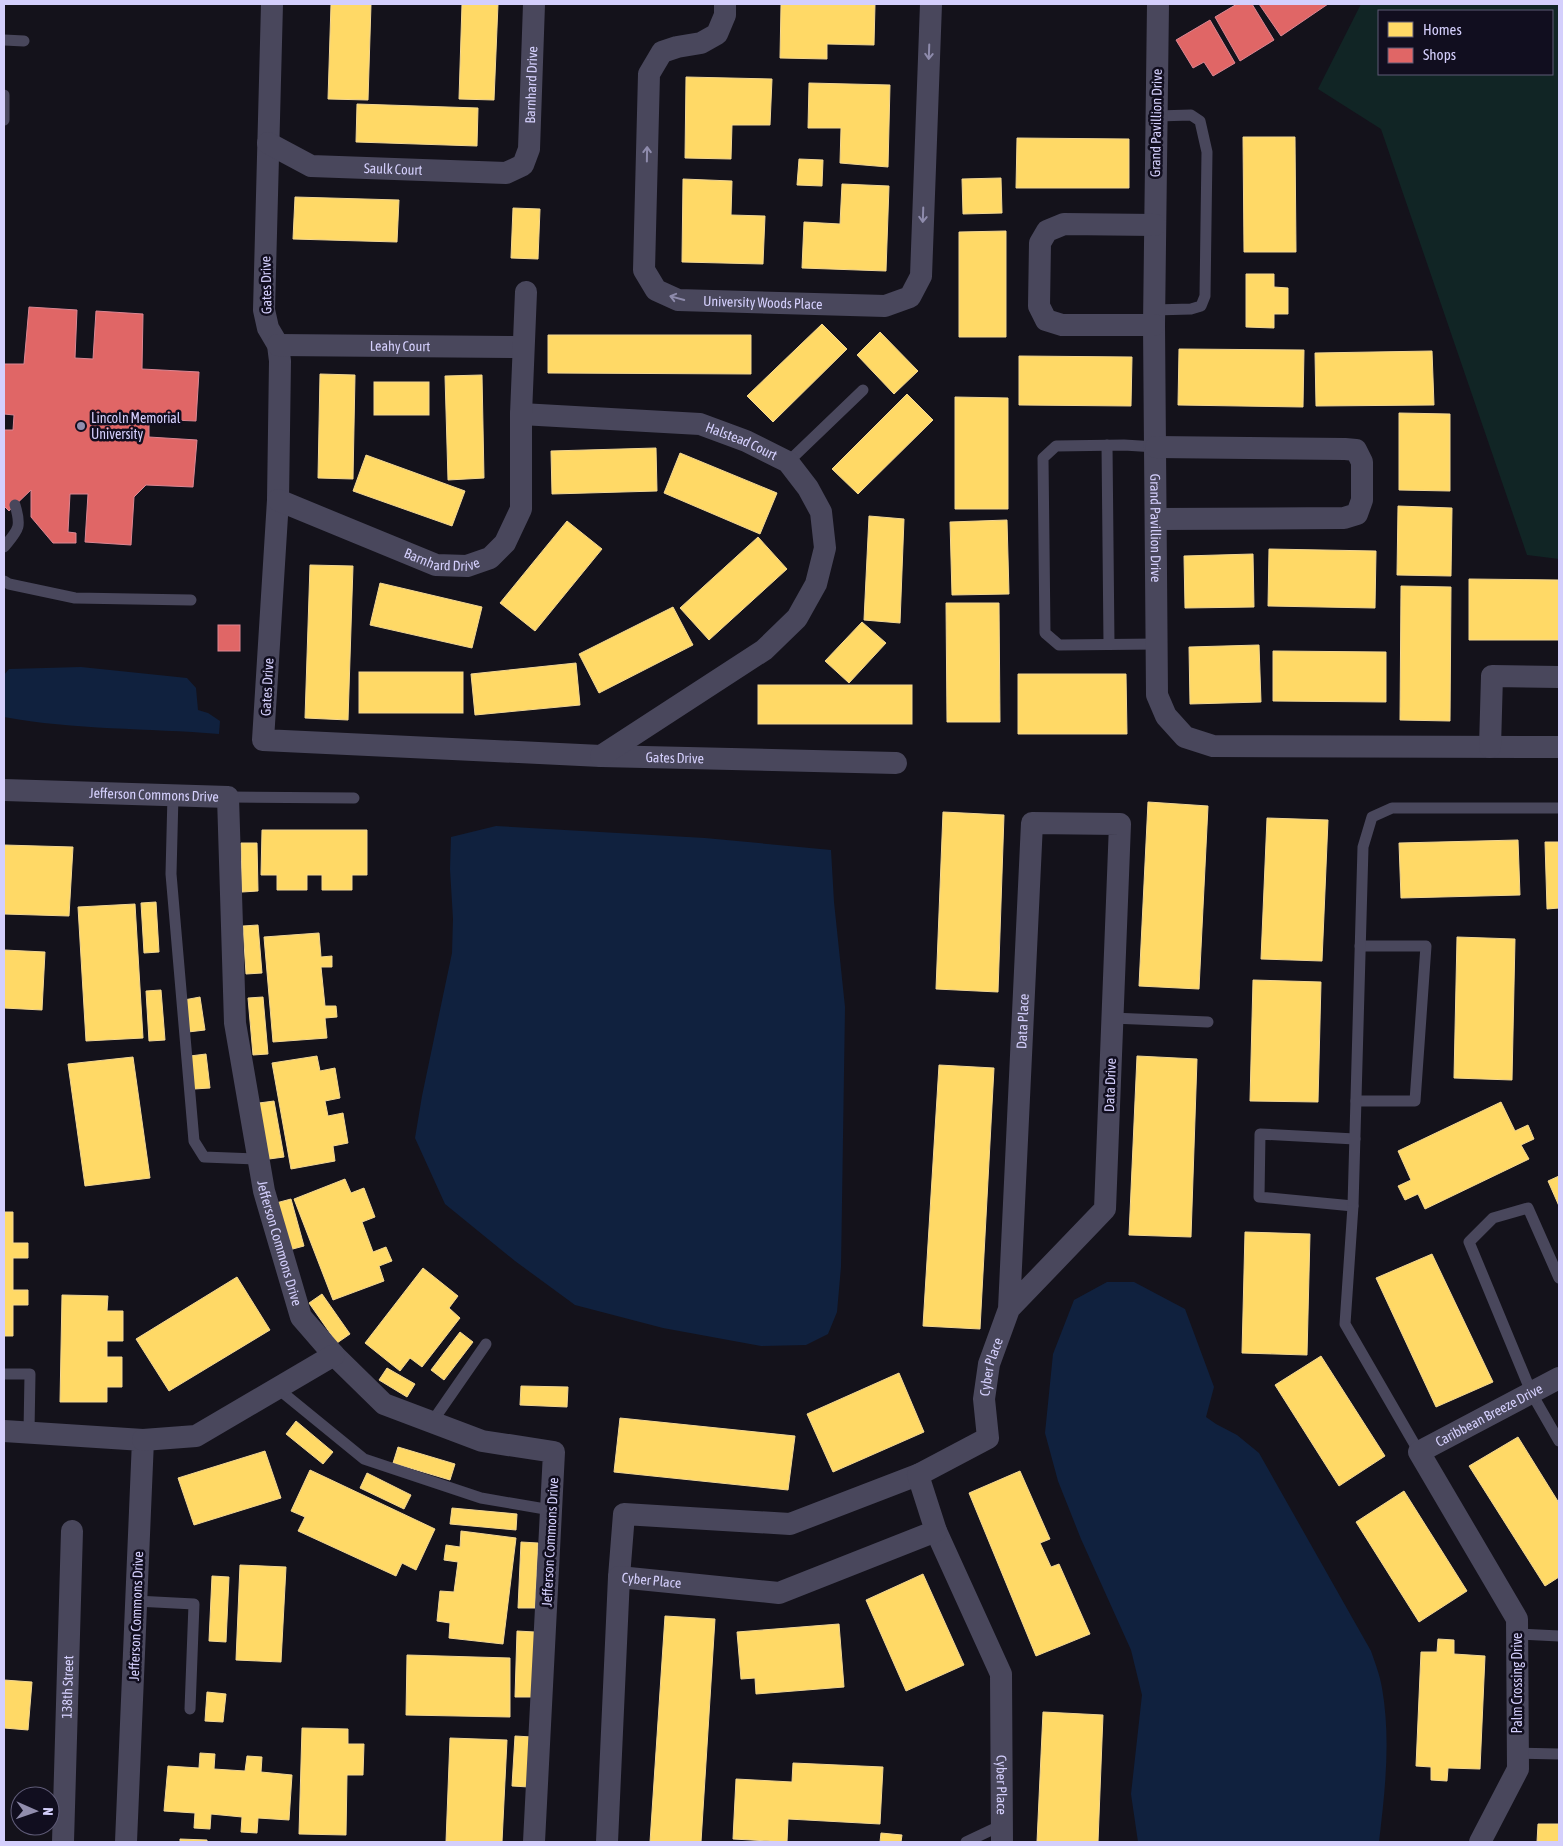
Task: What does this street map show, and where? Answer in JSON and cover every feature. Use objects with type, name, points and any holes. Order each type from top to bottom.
[{"type":"street","name":"Gates Drive","points":[[272,4],[264,310],[268,328],[278,345],[280,361],[278,500],[263,740],[601,756],[896,763]]},
{"type":"street","name":"Barnhard Drive","points":[[523,165],[529,149],[534,4]]},
{"type":"street","name":"University Woods Place","points":[[725,4],[725,15],[717,34],[701,43],[662,52],[649,74],[644,270],[656,290],[678,300],[885,306],[910,297],[921,276],[931,4]]},
{"type":"street","name":"Grand Pavillion Drive","points":[[1158,4],[1154,318],[1157,695],[1166,716],[1185,737],[1213,746],[1559,747]]},
{"type":"street","name":"Saulk Court","points":[[268,143],[310,166],[506,173],[523,165]]},
{"type":"street","points":[[1154,318],[1062,324],[1046,320],[1039,306],[1040,243],[1047,231],[1064,224],[1155,225]]},
{"type":"street","name":"Barnhard Drive","points":[[278,500],[436,565],[467,566],[490,558],[505,543],[521,509],[521,414],[526,292]]},
{"type":"street","name":"Leahy Court","points":[[278,345],[523,347]]},
{"type":"street","name":"Halstead Court","points":[[521,414],[700,424],[746,441],[788,462],[808,488],[821,512],[824,548],[816,584],[797,618],[764,650],[601,756]]},
{"type":"street","points":[[1156,447],[1345,449],[1356,450],[1362,462],[1362,500],[1357,514],[1344,518],[1156,519]]},
{"type":"street","points":[[1490,747],[1492,676],[1559,677]]},
{"type":"street","name":"Jefferson Commons Drive","points":[[4,790],[228,797],[235,1023],[264,1191],[301,1317],[334,1355],[384,1404],[482,1441],[554,1452],[534,1842]]},
{"type":"street","name":"Data Place","points":[[1009,1309],[1032,823],[1120,824]]},
{"type":"street","name":"Data Drive","points":[[1009,1309],[1105,1209],[1120,824]]},
{"type":"street","name":"Cyber Place","points":[[1002,1834],[1001,1674],[936,1531],[918,1475],[988,1438],[984,1399],[989,1364],[1009,1309]]},
{"type":"street","points":[[4,1431],[29,1431],[143,1440],[196,1436],[334,1355]]},
{"type":"street","name":"Caribbean Breeze Drive","points":[[1419,1452],[1532,1394],[1559,1378]]},
{"type":"street","name":"Jefferson Commons Drive","points":[[126,1842],[143,1440]]},
{"type":"street","name":"Palm Crossing Drive","points":[[1419,1452],[1517,1619],[1518,1769],[1480,1842]]},
{"type":"street","points":[[619,1577],[624,1514],[790,1524],[920,1474]]},
{"type":"street","name":"138th Street","points":[[63,1842],[72,1531]]},
{"type":"street","name":"Cyber Place","points":[[607,1842],[619,1577],[779,1593],[936,1531]]},
{"type":"lane","points":[[4,40],[24,41]]},
{"type":"lane","points":[[4,95],[4,120]]},
{"type":"lane","points":[[1154,318],[1201,306],[1206,296],[1207,152],[1200,121],[1191,115],[1157,116]]},
{"type":"lane","points":[[788,462],[863,390]]},
{"type":"lane","points":[[1156,447],[1107,445],[1056,446],[1043,458],[1045,633],[1059,645],[1157,644]]},
{"type":"lane","points":[[1107,445],[1108,644]]},
{"type":"lane","points":[[4,547],[18,530],[19,518],[15,505]]},
{"type":"lane","points":[[4,581],[9,584],[75,598],[191,600]]},
{"type":"lane","points":[[173,795],[171,874],[194,1141],[204,1158],[258,1159]]},
{"type":"lane","points":[[228,797],[354,798]]},
{"type":"lane","points":[[1419,1452],[1345,1324],[1353,1206],[1363,847],[1372,817],[1392,808],[1559,808]]},
{"type":"lane","points":[[1356,1101],[1415,1101],[1426,946],[1360,946]]},
{"type":"lane","points":[[1112,1018],[1208,1022]]},
{"type":"lane","points":[[1353,1206],[1259,1197],[1260,1134],[1355,1139]]},
{"type":"lane","points":[[1559,1278],[1528,1208],[1492,1218],[1469,1242],[1532,1394],[1559,1441]]},
{"type":"lane","points":[[432,1422],[486,1344]]},
{"type":"lane","points":[[4,1374],[30,1374],[29,1431]]},
{"type":"lane","points":[[277,1388],[364,1459],[481,1498],[551,1510]]},
{"type":"lane","points":[[136,1601],[194,1604],[190,1709]]},
{"type":"lane","points":[[1517,1634],[1559,1636]]},
{"type":"lane","points":[[1518,1753],[1559,1754]]},
{"type":"lane","points":[[966,1842],[1002,1834]]},
{"type":"green space","points":[[1361,4],[1559,4],[1559,559],[1527,555],[1381,129],[1318,89]]},
{"type":"water","points":[[81,667],[187,678],[196,688],[198,710],[208,713],[220,721],[219,734],[84,727],[4,717],[4,675],[9,669]]},
{"type":"water","points":[[496,826],[705,838],[831,850],[834,902],[845,1007],[841,1267],[837,1312],[828,1334],[806,1345],[761,1346],[663,1328],[575,1305],[515,1261],[445,1204],[415,1138],[452,953],[451,837]]},
{"type":"water","points":[[1107,1282],[1134,1282],[1185,1309],[1214,1387],[1206,1417],[1237,1435],[1259,1453],[1371,1651],[1381,1683],[1385,1707],[1387,1746],[1379,1842],[1138,1842],[1131,1794],[1142,1695],[1131,1650],[1081,1539],[1058,1481],[1045,1433],[1053,1354],[1074,1300]]},
{"type":"building: Homes","points":[[331,4],[371,4],[368,100],[328,99]]},
{"type":"building: Homes","points":[[462,4],[498,4],[494,100],[459,99]]},
{"type":"building: Homes","points":[[781,4],[875,4],[874,45],[827,44],[827,59],[780,58]]},
{"type":"building: Homes","points":[[686,77],[772,79],[770,125],[732,125],[731,159],[685,158]]},
{"type":"building: Homes","points":[[809,83],[890,85],[888,167],[840,163],[841,128],[808,128]]},
{"type":"building: Homes","points":[[357,104],[478,108],[477,146],[356,142]]},
{"type":"building: Homes","points":[[1243,137],[1295,137],[1296,252],[1244,252]]},
{"type":"building: Homes","points":[[1017,138],[1129,139],[1129,188],[1016,188]]},
{"type":"building: Homes","points":[[799,159],[823,160],[822,186],[797,185]]},
{"type":"building: Homes","points":[[1001,178],[1002,213],[963,214],[962,179]]},
{"type":"building: Homes","points":[[683,179],[732,181],[731,215],[765,216],[763,264],[682,262]]},
{"type":"building: Homes","points":[[842,184],[889,186],[886,271],[802,268],[804,222],[840,224]]},
{"type":"building: Homes","points":[[295,197],[399,200],[397,242],[293,239]]},
{"type":"building: Homes","points":[[513,208],[540,209],[538,259],[511,258]]},
{"type":"building: Homes","points":[[1006,231],[1006,337],[959,337],[959,232]]},
{"type":"building: Homes","points":[[1246,274],[1274,274],[1274,287],[1288,288],[1288,314],[1274,314],[1274,328],[1246,327]]},
{"type":"building: Homes","points":[[822,324],[847,349],[773,422],[747,396]]},
{"type":"building: Homes","points":[[880,332],[918,371],[894,394],[857,355]]},
{"type":"building: Homes","points":[[548,335],[751,335],[751,374],[548,373]]},
{"type":"building: Homes","points":[[1179,349],[1304,350],[1303,407],[1178,405]]},
{"type":"building: Homes","points":[[1432,351],[1434,405],[1316,406],[1315,353]]},
{"type":"building: Homes","points":[[1019,356],[1132,357],[1131,406],[1019,405]]},
{"type":"building: Homes","points":[[320,374],[355,375],[353,479],[318,478]]},
{"type":"building: Homes","points":[[482,375],[484,478],[448,480],[445,376]]},
{"type":"building: Homes","points":[[374,382],[429,382],[429,415],[374,415]]},
{"type":"building: Homes","points":[[907,394],[933,420],[858,494],[832,469]]},
{"type":"building: Homes","points":[[955,397],[1008,398],[1008,509],[955,509]]},
{"type":"building: Homes","points":[[1399,413],[1450,414],[1450,491],[1399,490]]},
{"type":"building: Homes","points":[[656,448],[657,491],[552,494],[551,451]]},
{"type":"building: Homes","points":[[680,453],[777,493],[760,534],[664,493]]},
{"type":"building: Homes","points":[[366,455],[465,491],[452,526],[353,491]]},
{"type":"building: Homes","points":[[1398,506],[1452,508],[1451,576],[1397,575]]},
{"type":"building: Homes","points":[[869,516],[904,519],[900,623],[864,620]]},
{"type":"building: Homes","points":[[1007,520],[1009,594],[952,595],[950,522]]},
{"type":"building: Homes","points":[[567,521],[602,549],[535,631],[500,603]]},
{"type":"building: Homes","points":[[758,537],[787,569],[709,640],[680,608]]},
{"type":"building: Homes","points":[[1269,549],[1376,551],[1375,608],[1268,606]]},
{"type":"building: Homes","points":[[1253,554],[1254,607],[1185,608],[1184,556]]},
{"type":"building: Homes","points":[[310,565],[353,566],[348,720],[305,718]]},
{"type":"building: Homes","points":[[1469,579],[1559,580],[1559,640],[1469,640]]},
{"type":"building: Homes","points":[[380,583],[482,607],[472,648],[370,625]]},
{"type":"building: Homes","points":[[1401,586],[1451,587],[1450,721],[1400,720]]},
{"type":"building: Homes","points":[[946,603],[999,603],[1000,722],[947,722]]},
{"type":"building: Homes","points":[[673,607],[693,645],[599,693],[579,654]]},
{"type":"building: Homes","points":[[862,622],[886,643],[849,683],[825,661]]},
{"type":"building: Homes","points":[[1259,645],[1261,702],[1190,704],[1189,647]]},
{"type":"building: Homes","points":[[1273,651],[1386,652],[1386,702],[1273,701]]},
{"type":"building: Homes","points":[[576,663],[580,705],[475,715],[471,674]]},
{"type":"building: Homes","points":[[359,672],[463,672],[463,713],[359,713]]},
{"type":"building: Homes","points":[[1018,674],[1126,674],[1127,734],[1018,734]]},
{"type":"building: Homes","points":[[758,685],[912,685],[912,724],[758,724]]},
{"type":"building: Homes","points":[[1148,802],[1208,806],[1199,989],[1139,986]]},
{"type":"building: Homes","points":[[943,812],[1004,815],[998,992],[936,989]]},
{"type":"building: Homes","points":[[1267,818],[1328,820],[1322,961],[1261,959]]},
{"type":"building: Homes","points":[[262,830],[367,830],[367,875],[352,875],[352,890],[322,890],[322,875],[307,875],[307,890],[277,890],[277,875],[261,875]]},
{"type":"building: Homes","points":[[1518,840],[1520,895],[1401,898],[1399,843]]},
{"type":"building: Homes","points":[[1545,842],[1559,842],[1559,908],[1547,909]]},
{"type":"building: Homes","points":[[241,843],[257,843],[258,891],[242,892]]},
{"type":"building: Homes","points":[[4,845],[73,847],[69,916],[4,914]]},
{"type":"building: Homes","points":[[156,902],[159,952],[144,953],[141,903]]},
{"type":"building: Homes","points":[[135,904],[143,1038],[86,1041],[78,907]]},
{"type":"building: Homes","points":[[258,925],[262,973],[246,974],[243,926]]},
{"type":"building: Homes","points":[[319,933],[321,957],[332,956],[332,967],[321,967],[325,1006],[336,1006],[337,1017],[325,1018],[327,1038],[273,1042],[264,937]]},
{"type":"building: Homes","points":[[1457,937],[1515,939],[1512,1080],[1454,1078]]},
{"type":"building: Homes","points":[[4,950],[45,952],[42,1010],[4,1008]]},
{"type":"building: Homes","points":[[1253,980],[1321,982],[1318,1102],[1250,1101]]},
{"type":"building: Homes","points":[[161,990],[165,1040],[149,1041],[146,991]]},
{"type":"building: Homes","points":[[200,997],[205,1030],[188,1032],[184,1000]]},
{"type":"building: Homes","points":[[263,997],[268,1054],[253,1055],[248,998]]},
{"type":"building: Homes","points":[[206,1054],[210,1088],[194,1089],[190,1056]]},
{"type":"building: Homes","points":[[317,1056],[320,1071],[335,1068],[340,1098],[325,1101],[328,1116],[343,1113],[348,1143],[333,1146],[335,1161],[291,1169],[272,1063]]},
{"type":"building: Homes","points":[[1137,1056],[1197,1059],[1191,1237],[1129,1235]]},
{"type":"building: Homes","points":[[133,1057],[150,1178],[85,1186],[68,1064]]},
{"type":"building: Homes","points":[[939,1065],[994,1068],[980,1329],[923,1326]]},
{"type":"building: Homes","points":[[274,1101],[284,1157],[269,1159],[259,1103]]},
{"type":"building: Homes","points":[[1501,1102],[1515,1131],[1528,1125],[1534,1139],[1521,1145],[1529,1159],[1425,1209],[1418,1194],[1405,1200],[1398,1186],[1411,1180],[1398,1151]]},
{"type":"building: Homes","points":[[1559,1176],[1559,1206],[1548,1181]]},
{"type":"building: Homes","points":[[345,1179],[351,1193],[364,1188],[375,1217],[362,1222],[373,1252],[386,1247],[392,1261],[379,1266],[384,1281],[333,1300],[294,1199]]},
{"type":"building: Homes","points":[[291,1199],[304,1246],[289,1250],[276,1203]]},
{"type":"building: Homes","points":[[4,1212],[13,1212],[13,1243],[28,1243],[28,1258],[13,1258],[13,1290],[28,1290],[28,1305],[13,1305],[13,1336],[4,1336]]},
{"type":"building: Homes","points":[[1245,1232],[1310,1234],[1307,1355],[1242,1353]]},
{"type":"building: Homes","points":[[1432,1254],[1493,1382],[1436,1407],[1376,1278]]},
{"type":"building: Homes","points":[[423,1268],[458,1296],[449,1308],[460,1318],[422,1367],[410,1358],[400,1371],[365,1343]]},
{"type":"building: Homes","points":[[237,1277],[270,1330],[169,1391],[136,1339]]},
{"type":"building: Homes","points":[[322,1294],[350,1334],[337,1343],[309,1303]]},
{"type":"building: Homes","points":[[62,1295],[108,1296],[107,1311],[123,1311],[123,1341],[107,1341],[107,1357],[122,1357],[122,1387],[107,1387],[107,1402],[60,1402]]},
{"type":"building: Homes","points":[[460,1332],[473,1342],[444,1380],[431,1370]]},
{"type":"building: Homes","points":[[1321,1356],[1385,1456],[1339,1486],[1275,1385]]},
{"type":"building: Homes","points":[[387,1368],[415,1384],[407,1397],[379,1380]]},
{"type":"building: Homes","points":[[899,1373],[924,1432],[833,1472],[807,1414]]},
{"type":"building: Homes","points":[[521,1386],[568,1387],[567,1407],[520,1405]]},
{"type":"building: Homes","points":[[620,1418],[795,1436],[788,1490],[614,1472]]},
{"type":"building: Homes","points":[[296,1421],[333,1452],[323,1464],[286,1434]]},
{"type":"building: Homes","points":[[1518,1437],[1559,1503],[1559,1577],[1545,1586],[1469,1466]]},
{"type":"building: Homes","points":[[398,1447],[455,1464],[450,1480],[393,1463]]},
{"type":"building: Homes","points":[[265,1451],[281,1498],[194,1525],[178,1478]]},
{"type":"building: Homes","points":[[310,1470],[435,1529],[416,1570],[402,1563],[396,1576],[298,1531],[305,1517],[291,1511]]},
{"type":"building: Homes","points":[[1020,1471],[1050,1539],[1040,1543],[1051,1567],[1059,1564],[1090,1634],[1036,1656],[969,1493]]},
{"type":"building: Homes","points":[[367,1473],[411,1495],[404,1509],[360,1488]]},
{"type":"building: Homes","points":[[1404,1491],[1467,1591],[1419,1622],[1356,1522]]},
{"type":"building: Homes","points":[[452,1508],[517,1514],[516,1530],[450,1524]]},
{"type":"building: Homes","points":[[461,1531],[516,1538],[503,1644],[449,1638],[450,1623],[437,1621],[440,1591],[454,1592],[458,1562],[444,1560],[446,1545],[460,1547]]},
{"type":"building: Homes","points":[[521,1542],[538,1543],[535,1608],[518,1608]]},
{"type":"building: Homes","points":[[240,1565],[286,1567],[281,1662],[236,1660]]},
{"type":"building: Homes","points":[[923,1574],[964,1665],[906,1691],[866,1600]]},
{"type":"building: Homes","points":[[212,1576],[229,1577],[226,1642],[209,1641]]},
{"type":"building: Homes","points":[[665,1616],[715,1619],[701,1842],[650,1842]]},
{"type":"building: Homes","points":[[839,1624],[844,1687],[756,1694],[755,1678],[741,1679],[737,1632]]},
{"type":"building: Homes","points":[[517,1631],[535,1632],[532,1697],[515,1697]]},
{"type":"building: Homes","points":[[1438,1639],[1454,1640],[1454,1654],[1485,1656],[1480,1769],[1448,1768],[1447,1781],[1431,1780],[1431,1767],[1416,1766],[1421,1652],[1437,1652]]},
{"type":"building: Homes","points":[[407,1655],[510,1658],[510,1717],[406,1715]]},
{"type":"building: Homes","points":[[4,1680],[32,1682],[28,1730],[4,1728]]},
{"type":"building: Homes","points":[[207,1692],[226,1694],[223,1722],[205,1721]]},
{"type":"building: Homes","points":[[1043,1712],[1103,1715],[1098,1842],[1037,1842]]},
{"type":"building: Homes","points":[[302,1728],[348,1729],[348,1744],[364,1744],[363,1775],[347,1775],[346,1835],[299,1834]]},
{"type":"building: Homes","points":[[515,1736],[532,1737],[529,1787],[512,1786]]},
{"type":"building: Homes","points":[[450,1738],[507,1740],[502,1842],[446,1842]]},
{"type":"building: Homes","points":[[200,1753],[215,1754],[214,1769],[245,1771],[247,1756],[262,1757],[261,1772],[292,1775],[289,1820],[258,1818],[257,1833],[241,1832],[242,1817],[211,1814],[210,1829],[194,1828],[195,1813],[164,1811],[168,1766],[199,1768]]},
{"type":"building: Homes","points":[[793,1763],[883,1767],[880,1824],[788,1819],[787,1842],[733,1839],[736,1779],[792,1782]]},
{"type":"building: Homes","points":[[1538,1824],[1559,1824],[1559,1842],[1537,1842]]},
{"type":"building: Homes","points":[[881,1833],[902,1835],[901,1842],[880,1842]]},
{"type":"building: Homes","points":[[180,1839],[207,1840],[207,1842],[180,1842]]},
{"type":"building: Shops","points":[[1237,4],[1252,4],[1274,40],[1240,61],[1215,17]]},
{"type":"building: Shops","points":[[1259,4],[1328,4],[1281,36]]},
{"type":"building: Shops","points":[[1210,20],[1235,63],[1213,76],[1204,62],[1193,68],[1176,40]]},
{"type":"building: Shops","name":"Lincoln Memorial University","points":[[29,307],[77,310],[75,358],[93,359],[96,311],[143,314],[142,369],[199,372],[196,421],[149,419],[149,437],[197,440],[193,487],[146,485],[134,497],[131,545],[85,542],[88,494],[70,494],[68,532],[76,533],[76,543],[53,543],[31,517],[31,490],[9,511],[4,506],[4,430],[13,430],[14,415],[4,414],[4,364],[24,364]]},
{"type":"building: Shops","points":[[218,625],[240,625],[240,651],[218,651]]},
{"type":"place","name":"Lincoln Memorial University","points":[[81,426]]}]
